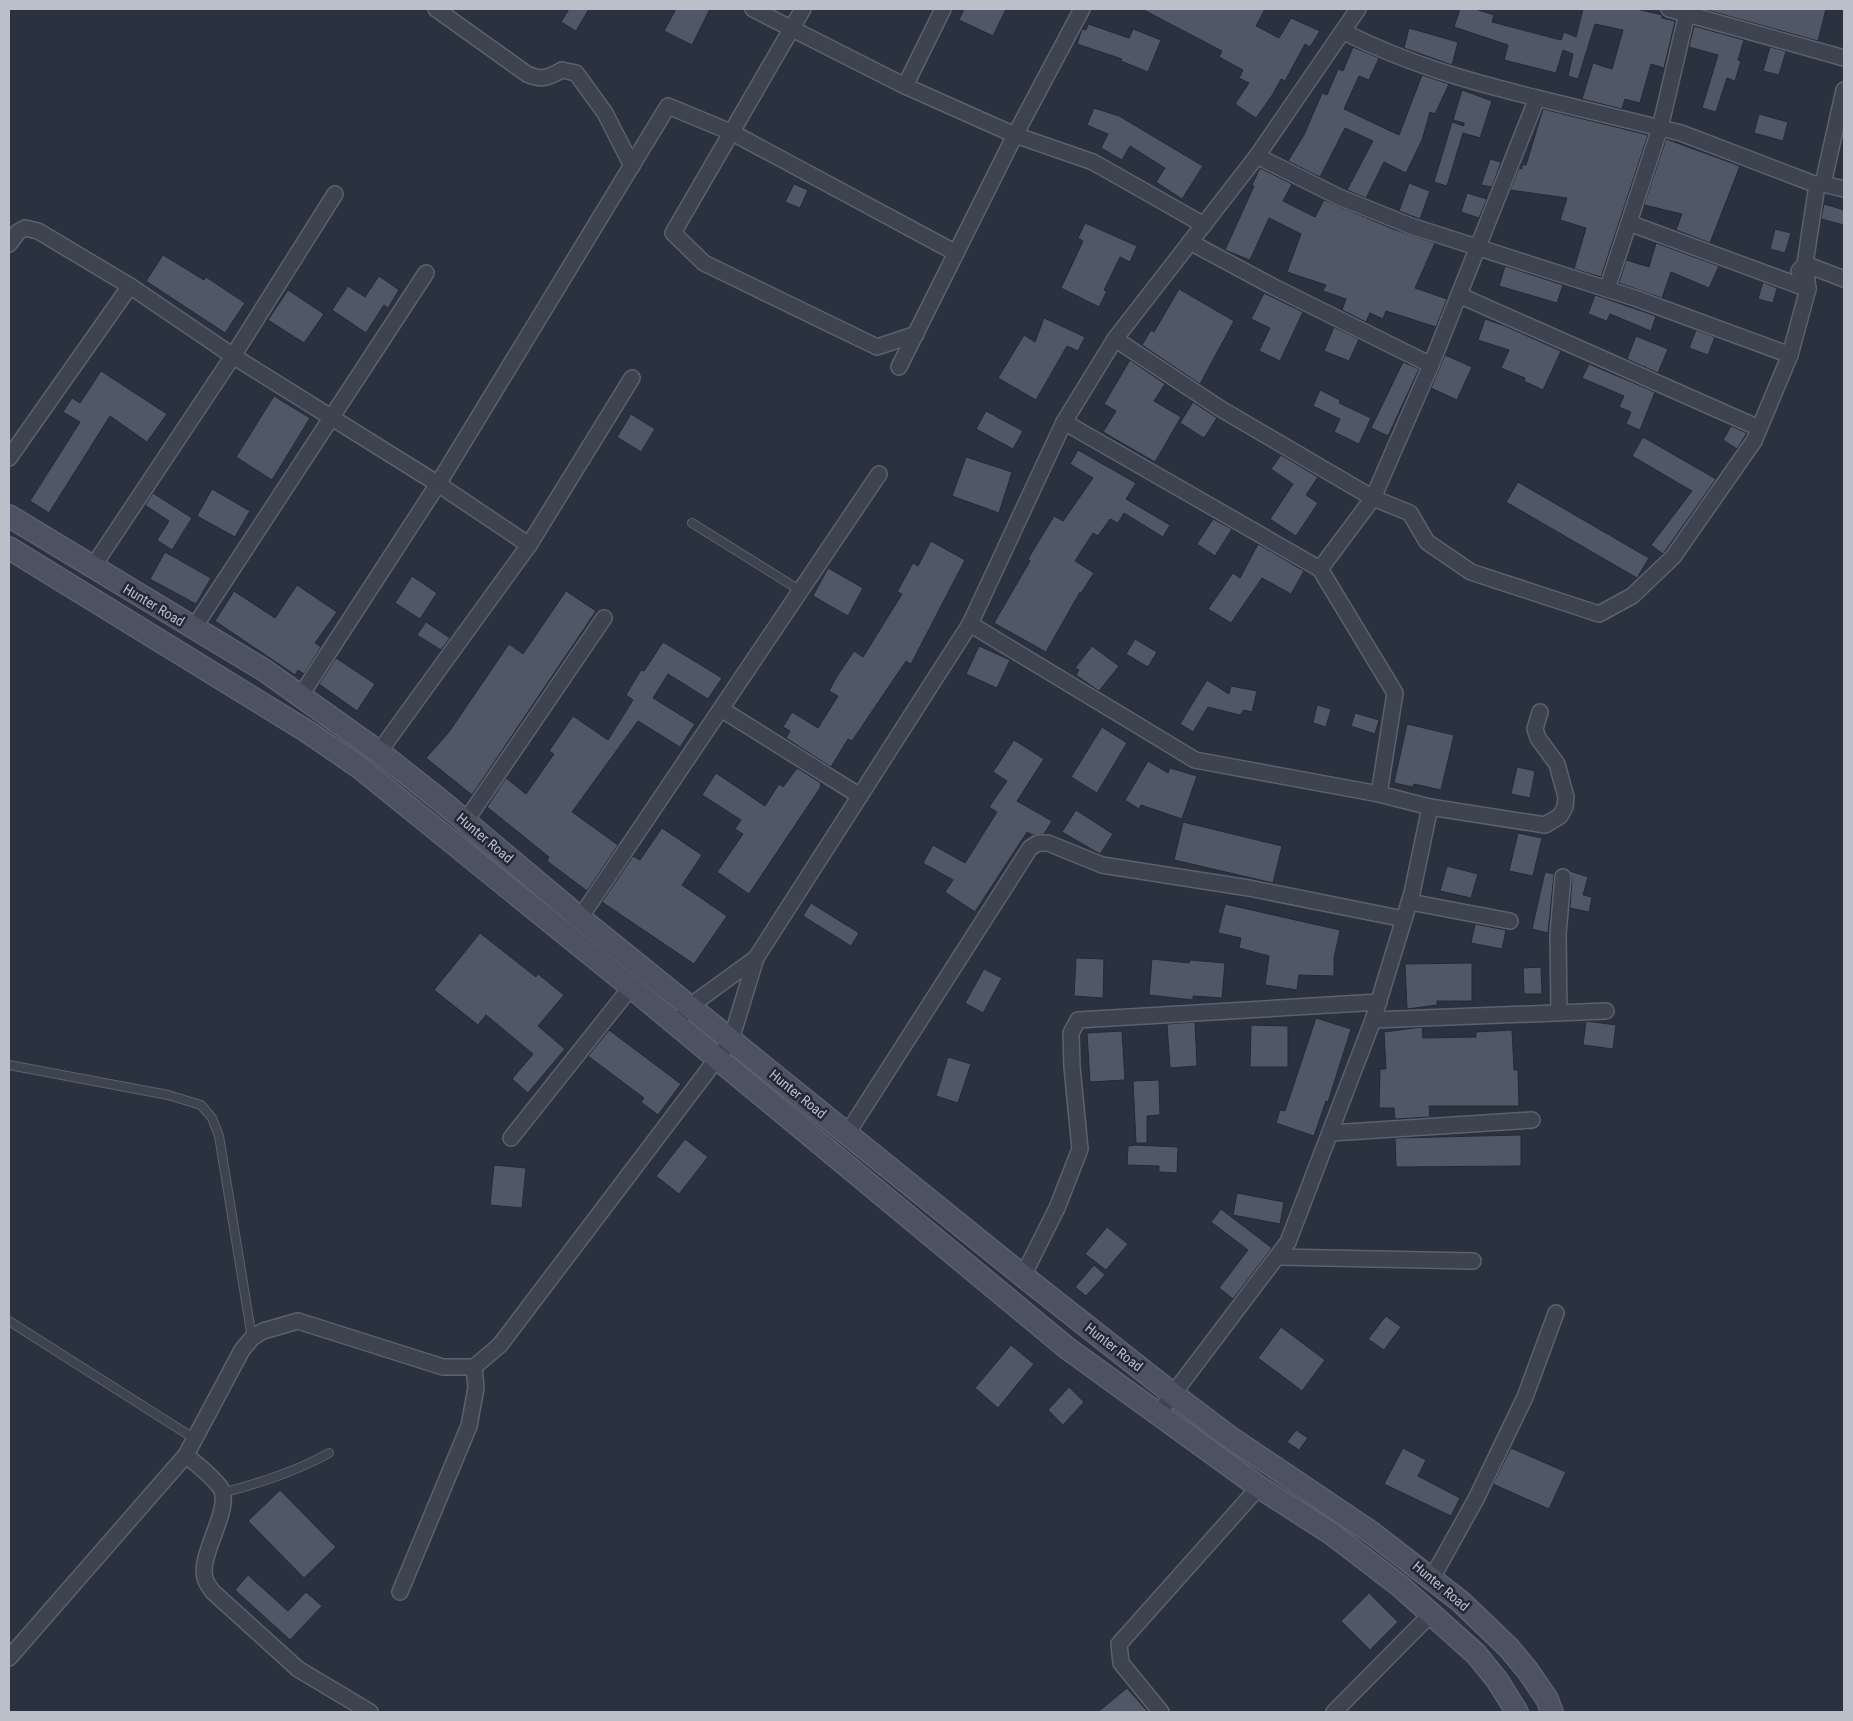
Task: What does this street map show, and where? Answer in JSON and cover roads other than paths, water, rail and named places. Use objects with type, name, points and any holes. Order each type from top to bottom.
[{"type":"main road","name":"Hunter Road","points":[[9,516],[192,629],[264,670],[379,752],[580,918],[1023,1276],[1231,1438],[1372,1533],[1432,1578],[1460,1601],[1509,1648],[1547,1699],[1552,1712]]},
{"type":"main road","name":"Hunter Road","points":[[9,548],[308,732],[358,767],[631,987],[674,1025],[1067,1348],[1259,1487],[1332,1534],[1400,1586],[1476,1654],[1497,1680],[1517,1712]]},
{"type":"main road","points":[[456,847],[468,824]]},
{"type":"street","points":[[436,9],[527,74],[538,79],[547,78],[562,70],[576,73],[606,112],[632,166]]},
{"type":"street","points":[[753,9],[904,86],[1015,135],[1093,162],[1204,225]]},
{"type":"street","points":[[803,9],[793,30],[673,233],[704,263],[876,347],[916,334]]},
{"type":"street","points":[[904,86],[943,9]]},
{"type":"street","points":[[899,367],[1015,135],[1082,9]]},
{"type":"street","points":[[10,1653],[186,1455],[242,1350],[252,1338],[263,1330],[298,1321],[443,1367],[474,1367],[500,1345],[732,1040],[756,958],[970,624],[1064,422],[1115,339],[1257,156],[1358,9]]},
{"type":"street","points":[[1668,9],[1688,12],[1844,58]]},
{"type":"street","points":[[1607,289],[1660,128],[1688,12]]},
{"type":"street","points":[[1344,32],[1386,53],[1465,80],[1681,133],[1820,184],[1844,189]]},
{"type":"street","points":[[1115,339],[1221,409],[1373,498],[1410,513],[1427,542],[1471,572],[1599,614],[1632,596],[1673,557],[1754,441],[1790,355],[1808,289],[1804,264],[1820,184],[1844,90]]},
{"type":"street","points":[[1320,569],[1373,498],[1432,366],[1537,98]]},
{"type":"street","points":[[301,695],[438,484],[668,106],[733,133],[956,253]]},
{"type":"street","points":[[1257,156],[1339,197],[1411,226],[1607,289],[1790,355]]},
{"type":"street","points":[[92,568],[233,356],[335,194]]},
{"type":"street","points":[[1629,223],[1808,289]]},
{"type":"street","points":[[9,244],[18,232],[25,228],[38,231],[130,286],[233,356],[438,484],[529,545]]},
{"type":"street","points":[[1190,242],[1272,286],[1432,366]]},
{"type":"street","points":[[1804,264],[1844,279]]},
{"type":"street","points":[[1790,282],[1804,264]]},
{"type":"street","points":[[192,629],[426,273]]},
{"type":"street","points":[[9,458],[130,286]]},
{"type":"street","points":[[1460,296],[1759,428]]},
{"type":"street","points":[[379,752],[529,545],[632,378]]},
{"type":"street","points":[[1064,422],[1320,569],[1394,693],[1386,760],[1378,794]]},
{"type":"street","points":[[580,918],[879,474]]},
{"type":"street","points":[[468,824],[604,618]]},
{"type":"street","points":[[970,624],[1195,760],[1378,794],[1430,807],[1545,825],[1560,816],[1565,807],[1566,797],[1557,764],[1538,738],[1535,730],[1540,712]]},
{"type":"street","points":[[721,709],[860,796]]},
{"type":"street","points":[[1158,1414],[1288,1242],[1332,1133],[1379,1002],[1410,902],[1430,807]]},
{"type":"street","points":[[847,1134],[1030,848],[1038,843],[1048,843],[1102,865],[1249,888],[1404,920]]},
{"type":"street","points":[[1560,1013],[1558,934],[1563,877]]},
{"type":"street","points":[[1410,902],[1510,922]]},
{"type":"street","points":[[674,1025],[690,1006],[756,958]]},
{"type":"street","points":[[511,1138],[631,987]]},
{"type":"street","points":[[1023,1276],[1057,1208],[1080,1149],[1072,1067],[1071,1033],[1078,1020],[1379,1002]]},
{"type":"street","points":[[1373,1020],[1606,1011]]},
{"type":"street","points":[[1332,1133],[1532,1120]]},
{"type":"street","points":[[1278,1257],[1473,1261]]},
{"type":"street","points":[[1432,1578],[1476,1499],[1525,1397],[1556,1313]]},
{"type":"street","points":[[400,1592],[469,1426],[476,1388],[474,1367]]},
{"type":"street","points":[[186,1455],[221,1489],[222,1493],[221,1509],[205,1563],[205,1578],[213,1592],[298,1669],[370,1712]]},
{"type":"street","points":[[1160,1712],[1121,1663],[1119,1644],[1259,1487]]},
{"type":"street","points":[[1334,1712],[1431,1614]]},
{"type":"lane","points":[[692,524],[801,591]]},
{"type":"lane","points":[[9,1064],[168,1095],[201,1105],[212,1118],[219,1136],[252,1338]]},
{"type":"lane","points":[[9,1321],[195,1439]]},
{"type":"lane","points":[[222,1493],[273,1479],[310,1464],[329,1453]]}]
